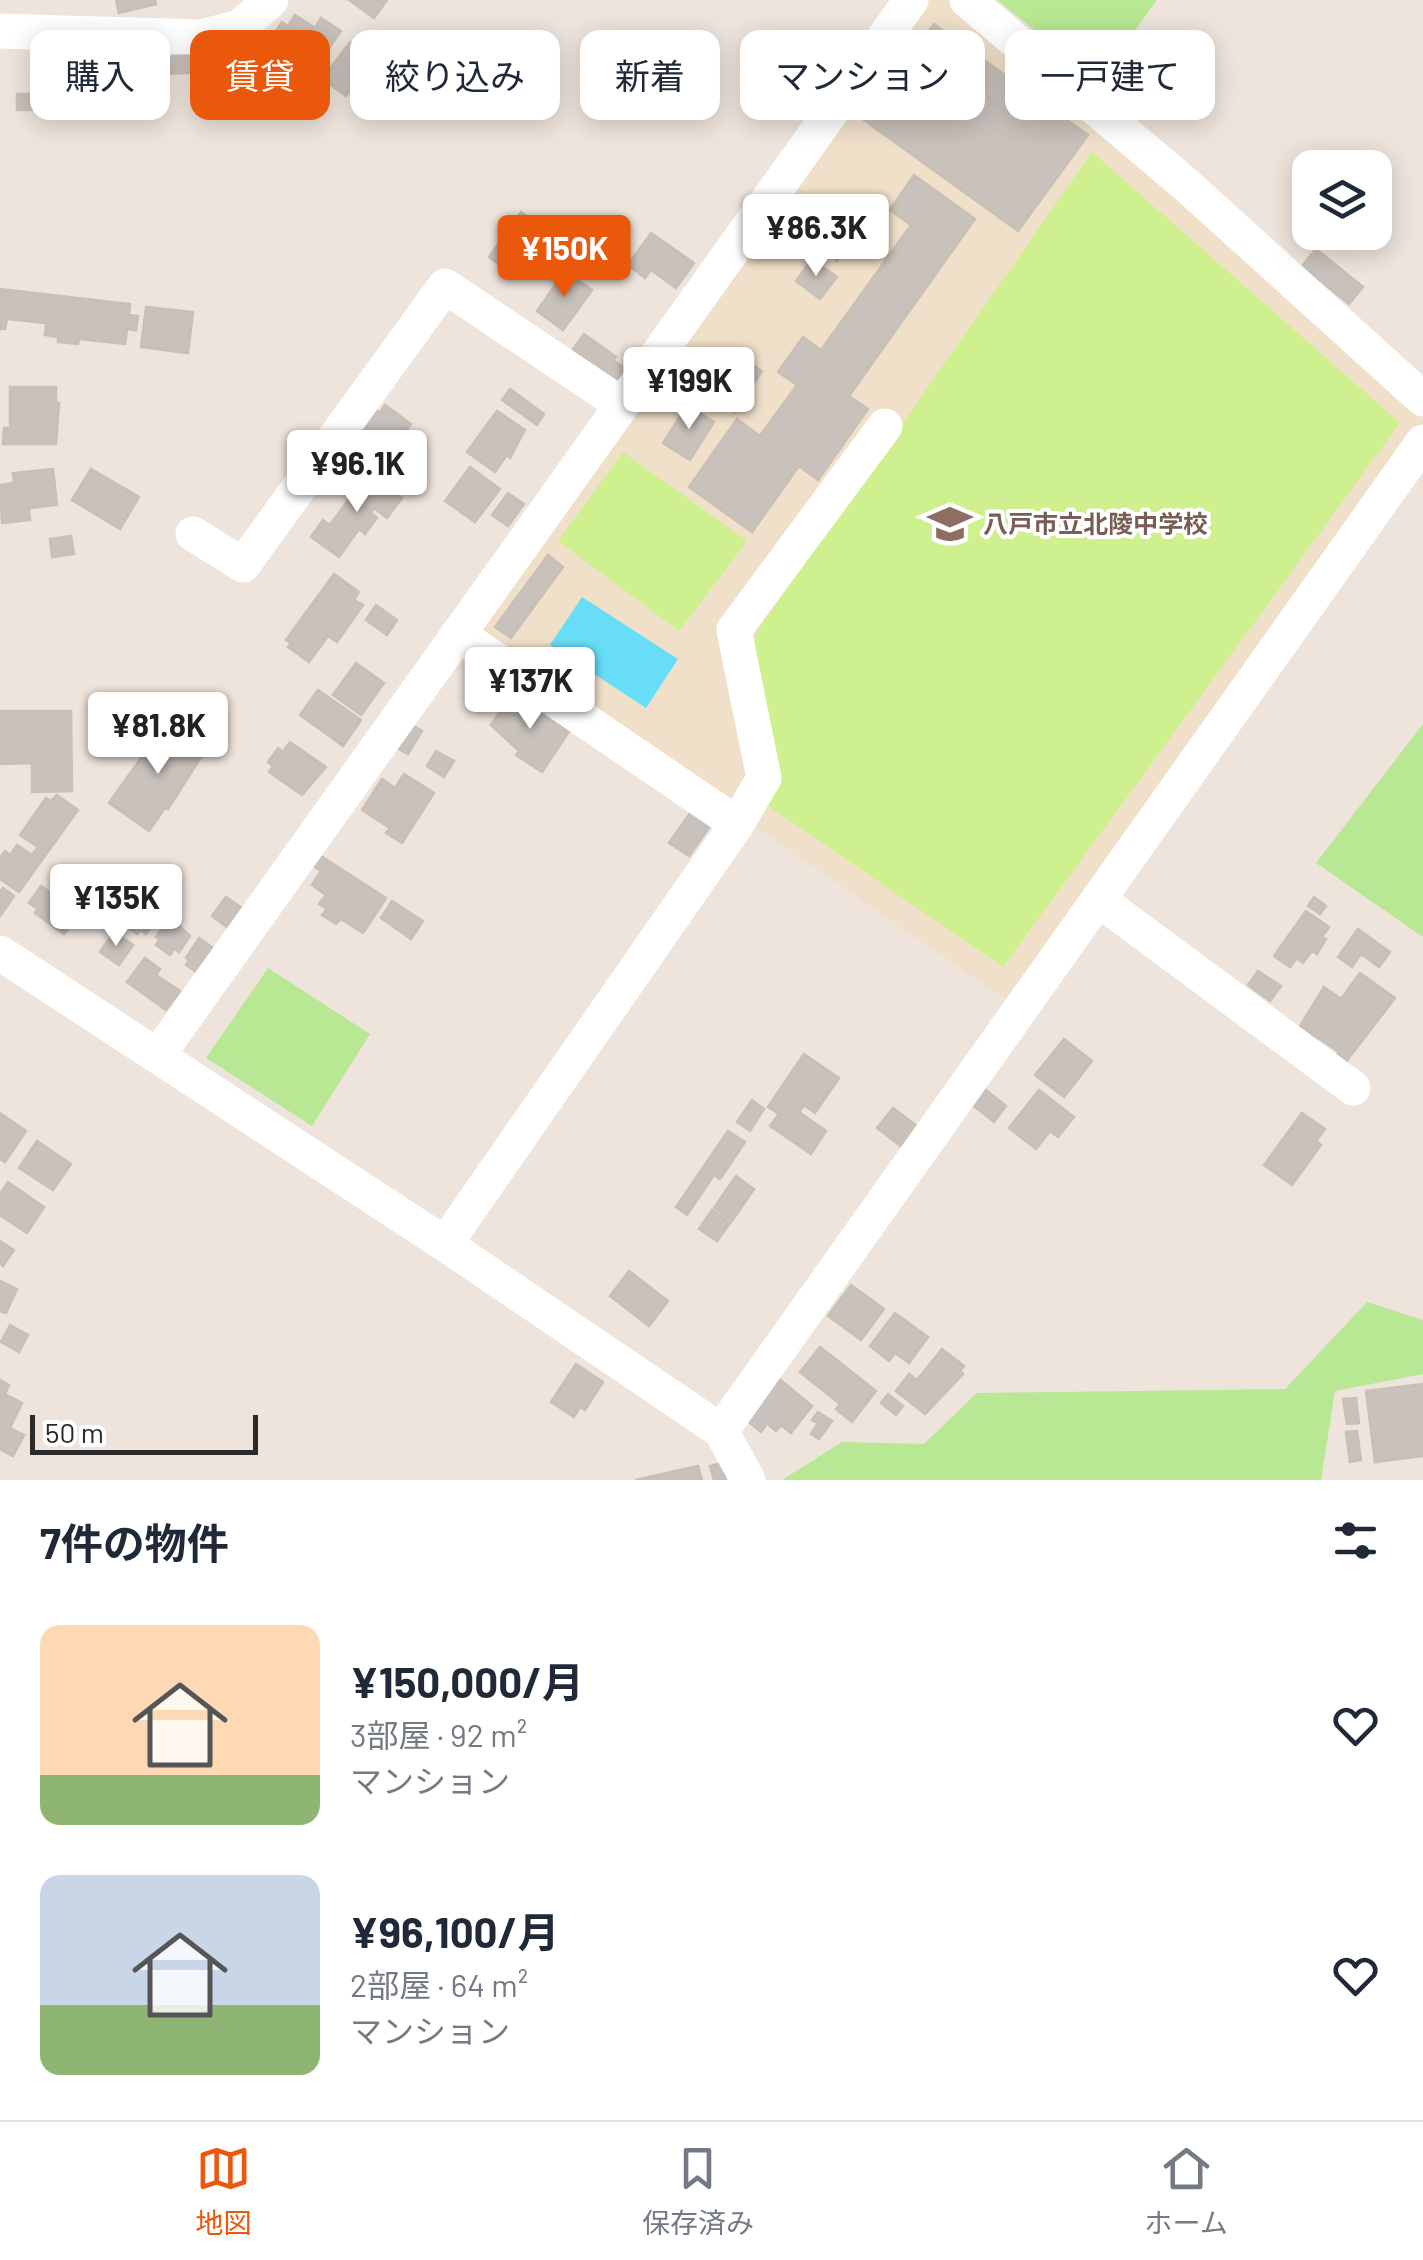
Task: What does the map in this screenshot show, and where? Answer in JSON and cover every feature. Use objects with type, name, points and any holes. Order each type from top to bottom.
[{"type":"street","points":[[0,31],[201,37],[240,26],[271,0]]},
{"type":"street","points":[[158,1055],[911,0]]},
{"type":"street","points":[[967,0],[1184,182],[1423,399]]},
{"type":"street","points":[[193,534],[243,565],[445,286],[621,404]]},
{"type":"street","points":[[445,1244],[737,824],[764,778],[734,630],[884,426]]},
{"type":"street","points":[[721,1431],[1423,442]]},
{"type":"street","points":[[458,634],[737,824]]},
{"type":"street","points":[[1100,900],[1353,1088]]},
{"type":"street","points":[[0,953],[445,1244],[721,1431],[748,1480]]},
{"type":"shaded area","name":"八戸市立北陵中学校","points":[[921,0],[953,0],[1005,46],[1005,120],[1090,120],[1422,411],[1423,417],[1423,426],[1009,1002],[482,637],[479,622],[836,120],[985,120],[985,30],[900,30]]},
{"type":"green space","points":[[997,0],[1157,0],[1135,30],[1034,30]]},
{"type":"green space","points":[[1092,152],[1400,423],[1003,967],[767,805],[751,661],[756,633]]},
{"type":"green space","points":[[623,452],[747,541],[679,631],[558,541]]},
{"type":"green space","points":[[1423,724],[1423,937],[1316,863]]},
{"type":"green space","points":[[268,968],[370,1034],[312,1126],[206,1058]]},
{"type":"green space","points":[[1367,1302],[1423,1320],[1423,1374],[1335,1391],[1321,1480],[782,1480],[842,1442],[924,1444],[977,1393],[1285,1389]]},
{"type":"water","points":[[582,597],[678,659],[646,708],[550,645]]},
{"type":"building","points":[[116,0],[155,0],[156,4],[119,13]]},
{"type":"building","points":[[349,0],[387,0],[374,18]]},
{"type":"building","points":[[295,15],[315,28],[321,18],[341,31],[330,47],[330,30],[276,30],[282,22],[288,26]]},
{"type":"building","points":[[350,42],[350,91],[346,96],[330,85],[330,68]]},
{"type":"building","points":[[190,56],[190,73],[170,74],[170,57]]},
{"type":"building","points":[[985,61],[1005,75],[1005,120],[1067,120],[1088,135],[1018,231],[864,120],[985,120]]},
{"type":"building","points":[[17,94],[30,94],[30,110],[17,110]]},
{"type":"building","points":[[914,175],[975,219],[849,396],[868,409],[818,480],[799,466],[752,532],[689,487],[737,419],[760,436],[797,385],[778,372],[803,337],[821,350],[911,225],[890,210]]},
{"type":"building","points":[[844,204],[866,221],[837,261],[815,244]]},
{"type":"building","points":[[521,212],[551,233],[530,262],[525,258],[513,275],[489,257]]},
{"type":"building","points":[[651,233],[694,263],[676,288],[651,270],[645,278],[628,265]]},
{"type":"building","points":[[1317,250],[1363,287],[1349,304],[1302,266]]},
{"type":"building","points":[[812,259],[837,277],[820,299],[796,281]]},
{"type":"building","points":[[565,271],[592,290],[563,330],[537,311]]},
{"type":"building","points":[[0,289],[130,304],[129,315],[138,316],[136,330],[127,329],[125,344],[79,339],[78,344],[58,342],[58,337],[45,335],[46,323],[7,319],[5,329],[0,329]]},
{"type":"building","points":[[146,307],[193,312],[188,353],[141,347]]},
{"type":"building","points":[[584,334],[626,369],[613,386],[569,355]]},
{"type":"building","points":[[734,353],[762,371],[735,412],[707,394]]},
{"type":"building","points":[[10,387],[56,387],[56,444],[3,444],[4,428],[10,428]]},
{"type":"building","points":[[510,389],[544,414],[537,425],[502,400]]},
{"type":"building","points":[[385,405],[411,424],[385,459],[355,438],[375,409],[380,413]]},
{"type":"building","points":[[687,405],[714,422],[690,460],[663,443]]},
{"type":"building","points":[[497,411],[525,430],[510,458],[507,455],[495,472],[467,452]]},
{"type":"building","points":[[344,454],[357,463],[345,480],[332,471]]},
{"type":"building","points":[[470,467],[500,489],[475,522],[445,501]]},
{"type":"building","points":[[53,469],[57,505],[29,508],[30,520],[2,523],[0,485],[14,483],[13,473]]},
{"type":"building","points":[[91,469],[139,497],[120,529],[72,500]]},
{"type":"building","points":[[371,476],[402,498],[387,518],[374,508],[371,513],[377,518],[365,534],[359,529],[339,557],[311,537],[323,520],[330,525],[362,481],[366,484]]},
{"type":"building","points":[[508,493],[524,504],[508,526],[492,515]]},
{"type":"building","points":[[71,536],[74,554],[52,557],[50,539]]},
{"type":"building","points":[[548,555],[563,567],[511,638],[495,627]]},
{"type":"building","points":[[334,574],[359,592],[354,600],[363,605],[337,642],[328,636],[309,662],[288,647],[291,643],[286,640]]},
{"type":"building","points":[[376,605],[397,620],[387,635],[366,620]]},
{"type":"building","points":[[356,663],[384,683],[361,715],[333,695]]},
{"type":"building","points":[[318,690],[361,720],[343,746],[300,715]]},
{"type":"building","points":[[518,694],[570,730],[542,772],[516,755],[519,751],[491,725],[504,705],[509,708]]},
{"type":"building","points":[[0,711],[71,711],[72,791],[32,792],[32,763],[0,764]]},
{"type":"building","points":[[166,723],[205,751],[149,831],[109,803]]},
{"type":"building","points":[[412,725],[422,731],[408,754],[397,748]]},
{"type":"building","points":[[290,742],[326,767],[302,795],[269,772],[273,766],[268,762],[278,748],[283,752]]},
{"type":"building","points":[[436,751],[454,761],[444,777],[427,766]]},
{"type":"building","points":[[404,774],[434,793],[402,843],[386,833],[390,828],[362,810],[382,779],[395,788]]},
{"type":"building","points":[[57,795],[78,810],[19,892],[0,879],[0,858],[5,851],[10,855],[17,845],[32,855],[38,847],[20,835],[46,798],[51,801]]},
{"type":"building","points":[[695,806],[715,819],[689,856],[669,843]]},
{"type":"building","points":[[321,856],[386,898],[363,933],[341,919],[336,924],[322,915],[327,909],[319,904],[326,895],[312,885],[321,871],[315,867]]},
{"type":"building","points":[[91,869],[102,877],[87,897],[77,889]]},
{"type":"building","points":[[41,886],[80,913],[64,934],[35,913],[38,909],[29,903]]},
{"type":"building","points":[[3,888],[14,896],[0,916],[0,892]]},
{"type":"building","points":[[136,895],[159,916],[146,934],[141,930],[137,934],[121,923],[127,915],[123,912]]},
{"type":"building","points":[[226,897],[245,910],[231,930],[212,916]]},
{"type":"building","points":[[1314,897],[1326,906],[1320,914],[1308,906]]},
{"type":"building","points":[[392,901],[423,921],[411,939],[381,918]]},
{"type":"building","points":[[1306,911],[1329,927],[1322,937],[1326,939],[1317,954],[1312,951],[1303,963],[1297,958],[1290,967],[1274,956]]},
{"type":"building","points":[[169,917],[190,936],[179,952],[174,949],[170,955],[156,945],[160,939],[156,937]]},
{"type":"building","points":[[1358,929],[1390,952],[1379,967],[1361,954],[1352,967],[1338,957]]},
{"type":"building","points":[[114,932],[133,945],[119,965],[100,952]]},
{"type":"building","points":[[199,938],[216,950],[199,974],[186,965],[186,958]]},
{"type":"building","points":[[145,958],[160,969],[156,975],[180,991],[166,1010],[127,982]]},
{"type":"building","points":[[1258,971],[1281,986],[1270,1001],[1248,985]]},
{"type":"building","points":[[1360,973],[1395,998],[1345,1063],[1336,1056],[1339,1052],[1318,1038],[1314,1044],[1297,1031],[1324,987],[1341,999]]},
{"type":"building","points":[[1064,1039],[1092,1061],[1064,1097],[1035,1075]]},
{"type":"building","points":[[804,1054],[839,1078],[815,1113],[804,1105],[799,1112],[826,1131],[811,1154],[770,1126],[779,1114],[768,1107]]},
{"type":"building","points":[[982,1087],[1006,1106],[994,1122],[969,1102]]},
{"type":"building","points":[[1039,1090],[1074,1117],[1058,1137],[1050,1131],[1036,1149],[1009,1128]]},
{"type":"building","points":[[752,1100],[764,1109],[750,1131],[737,1122]]},
{"type":"building","points":[[893,1108],[918,1127],[902,1147],[877,1128]]},
{"type":"building","points":[[0,1113],[26,1131],[5,1162],[0,1159]]},
{"type":"building","points":[[1302,1113],[1325,1129],[1316,1141],[1321,1145],[1292,1185],[1264,1165]]},
{"type":"building","points":[[728,1131],[745,1142],[720,1179],[714,1175],[687,1215],[676,1207]]},
{"type":"building","points":[[37,1141],[71,1164],[53,1190],[19,1168]]},
{"type":"building","points":[[736,1176],[754,1189],[732,1221],[714,1208]]},
{"type":"building","points":[[8,1182],[44,1207],[27,1233],[0,1215],[0,1194]]},
{"type":"building","points":[[712,1210],[730,1223],[717,1241],[699,1229]]},
{"type":"building","points":[[0,1241],[14,1250],[3,1266],[0,1263]]},
{"type":"building","points":[[629,1271],[668,1301],[649,1326],[610,1296]]},
{"type":"building","points":[[0,1281],[17,1289],[6,1313],[0,1311]]},
{"type":"building","points":[[851,1285],[884,1309],[861,1340],[828,1316]]},
{"type":"building","points":[[895,1313],[928,1337],[909,1363],[895,1353],[889,1361],[870,1346]]},
{"type":"building","points":[[10,1325],[28,1335],[19,1352],[1,1342]]},
{"type":"building","points":[[820,1347],[876,1391],[852,1422],[836,1409],[840,1404],[800,1372]]},
{"type":"building","points":[[942,1349],[964,1366],[960,1371],[963,1374],[925,1414],[896,1391],[909,1374],[917,1380]]},
{"type":"building","points":[[576,1364],[603,1382],[585,1410],[580,1407],[574,1417],[551,1402]]},
{"type":"building","points":[[778,1378],[812,1406],[791,1433],[781,1425],[776,1431],[767,1423],[761,1432],[745,1419]]},
{"type":"building","points":[[0,1380],[9,1385],[5,1394],[22,1403],[10,1428],[24,1435],[13,1456],[0,1449]]},
{"type":"building","points":[[1423,1384],[1423,1456],[1375,1462],[1366,1391]]},
{"type":"building","points":[[888,1394],[903,1406],[896,1415],[881,1403]]},
{"type":"building","points":[[1356,1398],[1359,1423],[1347,1424],[1343,1399]]},
{"type":"building","points":[[818,1412],[832,1421],[819,1439],[811,1434],[818,1423],[812,1420]]},
{"type":"building","points":[[1357,1431],[1361,1460],[1350,1462],[1346,1432]]},
{"type":"building","points":[[721,1463],[726,1480],[714,1480],[710,1466]]},
{"type":"building","points":[[698,1466],[702,1480],[635,1480]]},
{"type":"place","name":"八戸市立北陵中学校","points":[[950,524]]}]
